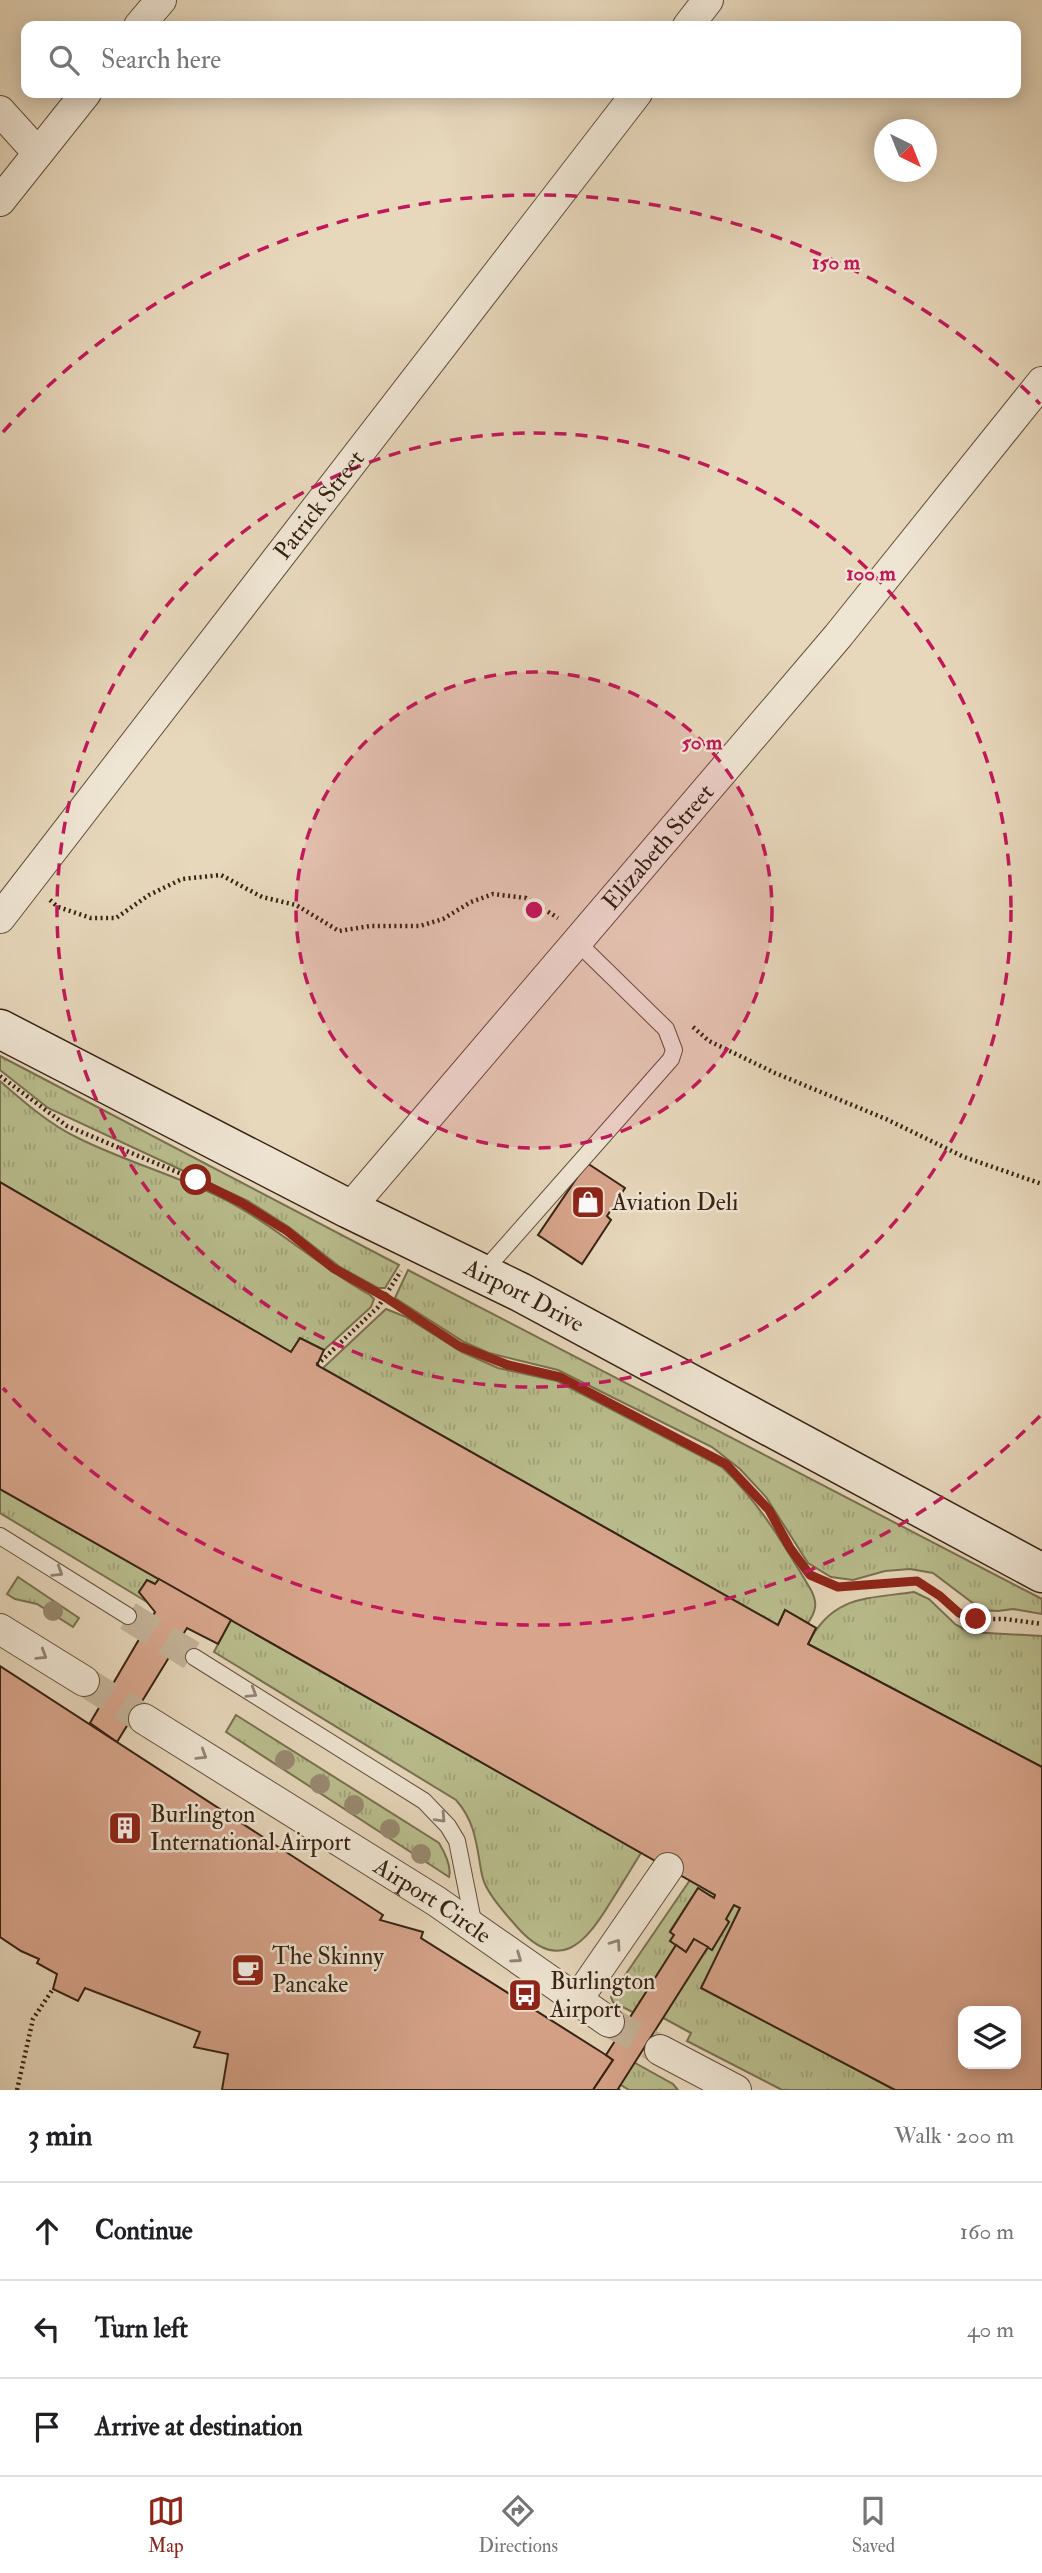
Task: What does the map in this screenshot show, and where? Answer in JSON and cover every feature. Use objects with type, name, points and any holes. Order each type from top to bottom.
[{"type":"main road","name":"Airport Drive","points":[[0,1029],[349,1209],[520,1292],[1042,1573]]},
{"type":"street","points":[[143,21],[160,0]]},
{"type":"street","points":[[692,21],[708,0]]},
{"type":"street","points":[[0,201],[82,98]]},
{"type":"street","name":"Patrick Street","points":[[0,918],[633,98]]},
{"type":"street","points":[[0,111],[38,153]]},
{"type":"street","name":"Elizabeth Street","points":[[349,1209],[838,636],[1042,382]]},
{"type":"street","points":[[0,1629],[84,1681]]},
{"type":"street","name":"Airport Circle","points":[[145,1719],[436,1900],[608,2022]]},
{"type":"street","points":[[577,2000],[668,1868]]},
{"type":"street","points":[[660,2050],[736,2090]]},
{"type":"lane","points":[[481,1274],[671,1059],[674,1049],[666,1029],[577,942]]},
{"type":"lane","points":[[0,1536],[128,1616]]},
{"type":"lane","points":[[194,1657],[424,1801],[448,1826],[457,1841],[474,1927]]},
{"type":"path","points":[[0,1076],[67,1126],[196,1180],[242,1203],[287,1231],[333,1268],[385,1297],[459,1346],[508,1365],[560,1377],[726,1464],[769,1510],[790,1548],[810,1575],[838,1587],[917,1581],[959,1613],[976,1619],[1005,1619],[1042,1624]]},
{"type":"path","points":[[317,1364],[363,1322],[385,1297],[403,1267]]},
{"type":"path","points":[[18,2090],[33,2019],[53,1989]]},
{"type":"green space","points":[[0,1056],[399,1265],[385,1288],[378,1288],[340,1267],[289,1227],[248,1201],[48,1108],[0,1070]]},
{"type":"green space","points":[[0,1081],[37,1112],[67,1132],[113,1154],[204,1190],[241,1209],[370,1295],[374,1299],[371,1307],[324,1350],[300,1338],[291,1352],[0,1182]]},
{"type":"green space","points":[[408,1270],[1042,1599],[1042,1614],[1013,1609],[982,1610],[933,1573],[910,1569],[885,1571],[853,1580],[831,1577],[808,1563],[766,1497],[740,1469],[712,1447],[558,1370],[489,1353],[464,1342],[395,1298]]},
{"type":"green space","points":[[386,1309],[406,1317],[462,1352],[498,1368],[557,1381],[722,1467],[760,1510],[811,1590],[815,1607],[808,1623],[785,1610],[778,1625],[323,1368]]},
{"type":"green space","points":[[0,1489],[159,1579],[155,1584],[147,1580],[139,1592],[152,1605],[0,1513]]},
{"type":"green space","points":[[18,1577],[79,1618],[73,1627],[37,1604],[15,1599],[7,1594]]},
{"type":"green space","points":[[914,1592],[929,1599],[955,1624],[969,1632],[1042,1636],[1042,1767],[808,1644],[828,1616],[852,1602]]},
{"type":"green space","points":[[231,1620],[641,1853],[591,1931],[570,1948],[558,1951],[546,1949],[532,1941],[504,1912],[488,1890],[482,1877],[473,1830],[456,1800],[214,1652]]},
{"type":"green space","points":[[236,1715],[439,1843],[449,1864],[449,1877],[226,1732]]},
{"type":"green space","points":[[690,1880],[715,1895],[714,1898],[698,1888],[670,1931],[674,1935],[670,1941],[686,1951],[726,1919],[734,1905],[740,1908],[702,1988],[895,2090],[782,2090],[687,2041],[691,2033],[647,2009],[642,2017],[613,2002],[611,1997],[615,1990]]},
{"type":"green space","points":[[628,2059],[673,2084],[678,2090],[629,2090],[613,2080]]},
{"type":"building","name":"Aviation Deli","points":[[587,1163],[625,1188],[607,1216],[611,1220],[582,1264],[538,1235]]},
{"type":"building","points":[[0,1182],[291,1352],[300,1338],[324,1350],[317,1365],[778,1625],[785,1610],[816,1628],[808,1644],[1042,1767],[1042,2090],[895,2090],[701,1988],[740,1908],[734,1905],[726,1919],[729,1922],[712,1950],[694,1939],[686,1952],[670,1941],[674,1935],[670,1932],[698,1888],[714,1898],[715,1895],[0,1489]]},
{"type":"building","points":[[159,1579],[231,1620],[218,1644],[187,1628],[117,1742],[90,1723],[155,1612],[139,1592],[147,1580],[155,1584]]},
{"type":"building","name":"Burlington International Airport","points":[[0,1666],[383,1915],[380,1920],[423,1932],[421,1938],[613,2060],[593,2090],[222,2090],[228,2054],[194,2047],[200,2032],[85,1988],[78,2001],[53,1989],[57,1974],[37,1963],[39,1959],[0,1937]]},
{"type":"building","points":[[694,1939],[708,1947],[618,2089],[620,2090],[593,2090],[613,2060],[606,2055],[676,1945],[686,1952]]},
{"type":"tunnel","points":[[128,1616],[194,1657]]},
{"type":"tunnel","points":[[84,1681],[144,1719]]},
{"type":"tunnel","points":[[609,2022],[660,2050]]},
{"type":"place","name":"Aviation Deli","points":[[588,1202]]},
{"type":"place","name":"Burlington International Airport","points":[[125,1828]]},
{"type":"place","name":"The Skinny Pancake","points":[[248,1970]]},
{"type":"place","name":"Burlington Airport","points":[[525,1995]]},
{"type":"route","points":[[196,1180],[242,1203],[287,1231],[333,1268],[385,1297],[459,1346],[508,1365],[560,1377],[726,1464],[769,1510],[790,1548],[810,1575],[838,1587],[917,1581],[959,1613],[976,1619]]}]
